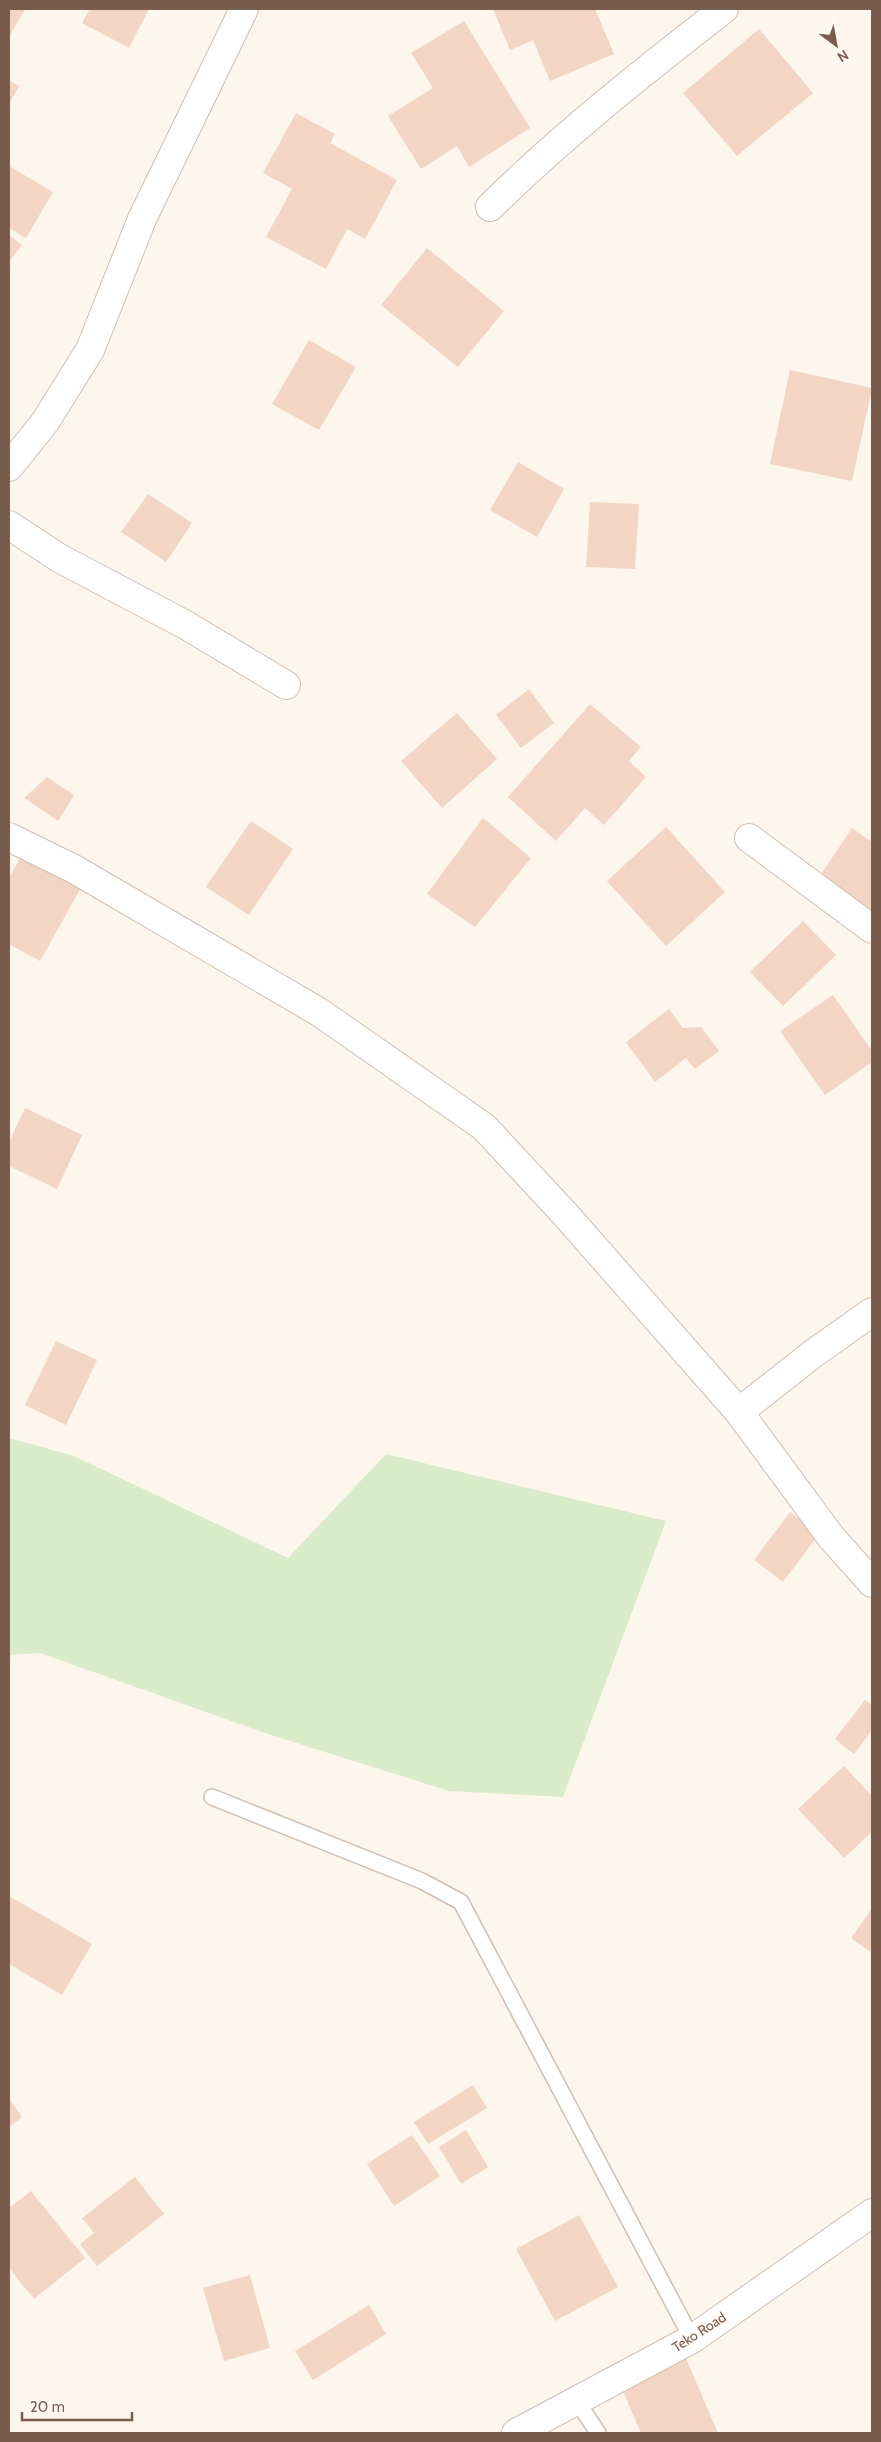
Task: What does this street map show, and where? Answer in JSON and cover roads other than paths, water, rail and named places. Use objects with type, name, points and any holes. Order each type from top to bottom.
[{"type":"street","points":[[9,467],[45,422],[90,350],[142,219],[244,9]]},
{"type":"street","points":[[490,207],[543,155],[630,81],[724,9]]},
{"type":"street","points":[[9,525],[59,558],[184,624],[286,685]]},
{"type":"street","points":[[9,837],[74,869],[319,1012],[484,1127],[564,1213],[739,1412],[831,1537],[872,1583]]},
{"type":"street","points":[[749,838],[872,929]]},
{"type":"street","points":[[739,1412],[814,1353],[872,1312]]},
{"type":"street","name":"Teko Road","points":[[516,2433],[692,2339],[872,2213]]},
{"type":"lane","points":[[212,1797],[422,1880],[461,1902],[692,2339]]},
{"type":"lane","points":[[577,2401],[598,2433]]}]
